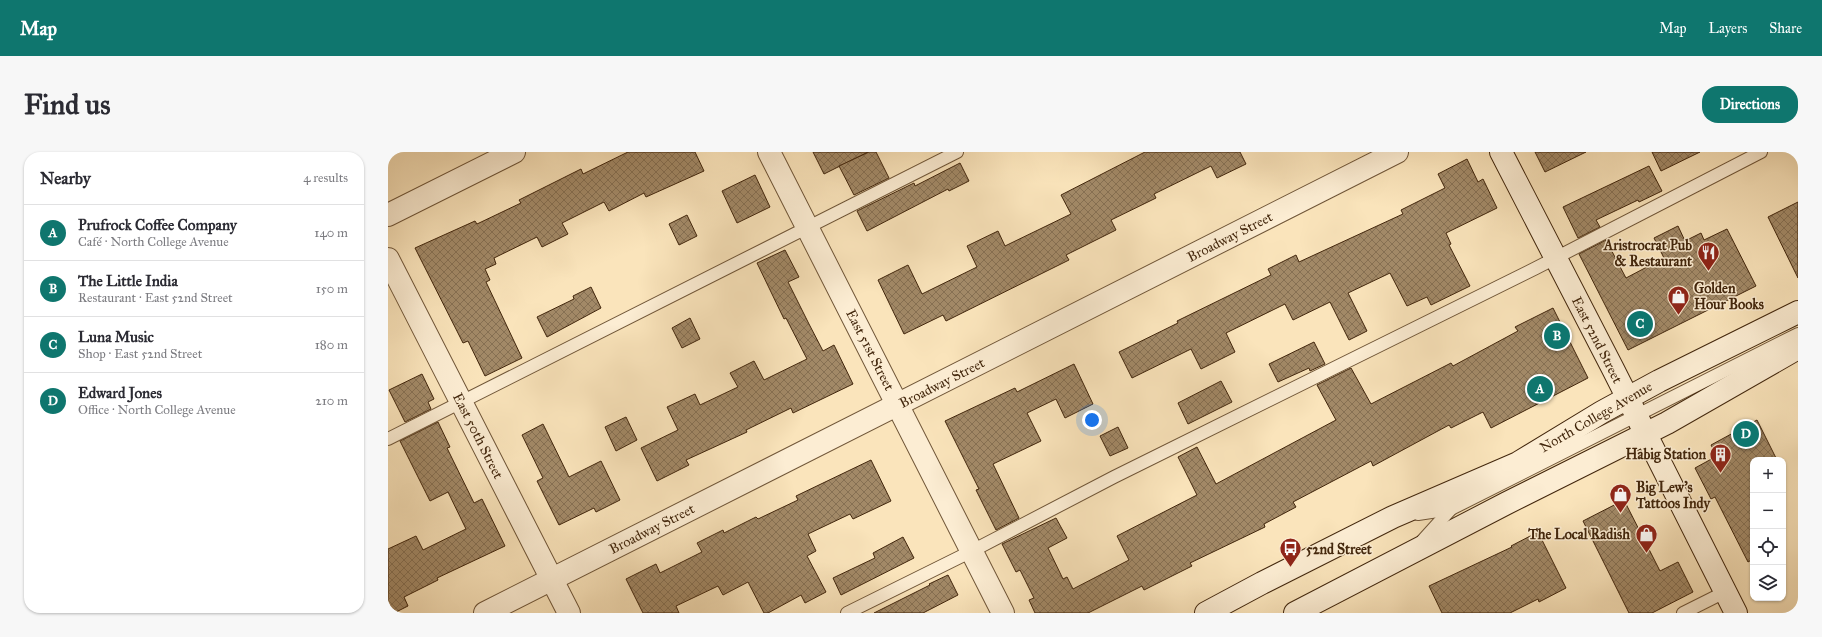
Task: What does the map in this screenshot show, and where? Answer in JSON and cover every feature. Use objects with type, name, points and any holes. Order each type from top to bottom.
[{"type":"street","points":[[388,215],[514,152]]},
{"type":"street","name":"East 51st Street","points":[[769,152],[1003,613]]},
{"type":"street","name":"Broadway Street","points":[[485,613],[1397,152]]},
{"type":"street","name":"East 52nd Street","points":[[1501,152],[1736,613]]},
{"type":"street","name":"East 50th Street","points":[[388,259],[569,613]]},
{"type":"street","name":"North College Avenue","points":[[1295,613],[1412,553],[1636,415],[1798,312]]},
{"type":"street","name":"North College Avenue","points":[[1206,613],[1393,517],[1518,463],[1636,415],[1667,423],[1798,348]]},
{"type":"lane","points":[[388,439],[957,152]]},
{"type":"lane","points":[[847,613],[972,551],[1114,477],[1353,360],[1761,152]]},
{"type":"lane","name":"North College Avenue","points":[[1393,517],[1451,510],[1798,334]]},
{"type":"lane","name":"North College Avenue","points":[[1412,553],[1451,510]]},
{"type":"lane","name":"North College Avenue","points":[[1223,613],[1262,583]]},
{"type":"lane","points":[[1683,613],[1725,592]]},
{"type":"building","points":[[628,152],[695,152],[704,171],[646,197],[644,193],[609,211],[604,202],[562,223],[568,234],[542,247],[537,237],[494,258],[496,264],[485,269],[490,280],[486,282],[522,358],[485,376],[468,341],[463,343],[415,248],[475,221],[477,224],[521,203],[519,200],[581,169],[583,174]]},
{"type":"building","points":[[813,152],[868,152],[824,174]]},
{"type":"building","points":[[869,152],[876,152],[889,178],[854,195],[839,166]]},
{"type":"building","points":[[1145,152],[1240,152],[1246,164],[1217,178],[1211,166],[1154,194],[1156,198],[1111,220],[1116,230],[1066,255],[1069,260],[946,321],[943,315],[904,334],[878,280],[908,265],[922,294],[977,267],[967,246],[998,231],[1005,246],[1071,214],[1061,195]]},
{"type":"building","points":[[1535,152],[1586,152],[1545,172]]},
{"type":"building","points":[[1652,152],[1700,152],[1661,171]]},
{"type":"building","points":[[1467,159],[1478,182],[1483,179],[1497,208],[1446,233],[1451,244],[1449,245],[1470,286],[1431,305],[1427,297],[1407,306],[1390,273],[1348,293],[1367,331],[1349,340],[1330,302],[1293,320],[1285,304],[1226,333],[1235,352],[1201,369],[1191,349],[1132,378],[1119,352],[1178,323],[1177,321],[1271,275],[1268,269],[1296,255],[1299,262],[1403,214],[1401,210],[1445,188],[1438,174]]},
{"type":"building","points":[[960,163],[969,181],[949,191],[948,189],[867,231],[857,211],[914,183],[915,186]]},
{"type":"building","points":[[1649,166],[1662,191],[1639,202],[1638,200],[1596,220],[1600,227],[1578,238],[1563,207]]},
{"type":"building","points":[[755,175],[770,207],[737,223],[722,191]]},
{"type":"building","points":[[1798,202],[1798,278],[1768,217]]},
{"type":"building","points":[[687,215],[697,236],[679,245],[669,224]]},
{"type":"building","points":[[1678,226],[1685,241],[1701,233],[1704,240],[1727,229],[1756,286],[1628,350],[1579,254],[1606,240],[1626,278],[1664,258],[1654,238]]},
{"type":"building","points":[[785,250],[799,277],[788,282],[809,324],[823,351],[834,345],[853,384],[793,413],[791,408],[746,430],[747,432],[686,460],[689,465],[657,481],[641,448],[678,430],[667,407],[695,394],[700,405],[738,387],[730,373],[754,361],[764,380],[807,359],[786,318],[784,319],[757,263]]},
{"type":"building","points":[[591,287],[601,308],[547,337],[537,317],[574,299],[573,296]]},
{"type":"building","points":[[1553,308],[1588,378],[1491,428],[1483,412],[1451,428],[1449,425],[1373,466],[1371,461],[1293,502],[1296,507],[1264,524],[1265,527],[1190,563],[1192,566],[1144,590],[1142,586],[1088,613],[1035,613],[1029,600],[1034,598],[1020,570],[1016,572],[1002,544],[1056,518],[1067,538],[1048,548],[1063,579],[1067,577],[1073,589],[1129,560],[1117,536],[1197,495],[1178,457],[1197,447],[1216,484],[1336,420],[1317,385],[1351,368],[1371,404],[1451,363],[1453,366],[1518,331],[1515,327]]},
{"type":"building","points":[[690,318],[700,339],[682,348],[672,328]]},
{"type":"building","points":[[1314,342],[1325,364],[1310,371],[1309,368],[1278,382],[1269,364]]},
{"type":"building","points":[[1074,364],[1093,404],[1065,418],[1056,399],[1027,413],[1041,441],[993,464],[1019,518],[996,530],[976,490],[979,489],[945,421],[1015,388],[1017,392]]},
{"type":"building","points":[[422,374],[434,399],[428,402],[431,409],[405,422],[389,390]]},
{"type":"building","points":[[1221,381],[1232,402],[1188,424],[1178,403]]},
{"type":"building","points":[[626,417],[637,440],[616,451],[605,427]]},
{"type":"building","points":[[1757,420],[1776,457],[1750,457],[1750,561],[1748,562],[1715,497],[1711,499],[1695,468],[1717,456],[1711,445]]},
{"type":"building","points":[[438,422],[450,447],[447,448],[474,503],[482,499],[505,546],[437,578],[438,580],[404,597],[408,606],[394,613],[388,613],[388,549],[416,536],[423,550],[466,529],[448,492],[430,501],[400,441]]},
{"type":"building","points":[[543,424],[569,477],[601,461],[620,500],[596,512],[594,508],[559,525],[537,481],[543,478],[522,435]]},
{"type":"building","points":[[1118,427],[1128,448],[1110,456],[1100,436]]},
{"type":"building","points":[[871,460],[891,501],[853,519],[850,514],[808,534],[816,551],[807,556],[826,592],[805,603],[801,595],[768,613],[764,613],[748,582],[723,595],[718,586],[676,606],[679,613],[643,613],[626,579],[656,564],[660,573],[702,552],[697,543],[723,530],[724,533],[756,517],[758,519],[798,500],[796,496]]},
{"type":"building","points":[[1624,500],[1660,571],[1678,562],[1693,592],[1652,613],[1629,613],[1583,521]]},
{"type":"building","points":[[1538,532],[1566,588],[1539,602],[1538,599],[1510,613],[1442,613],[1429,586],[1512,547],[1511,546]]},
{"type":"building","points":[[903,537],[914,558],[841,595],[833,578],[875,558],[873,553]]},
{"type":"building","points":[[948,575],[958,595],[923,613],[874,613],[930,585],[929,584]]},
{"type":"place","name":"Aristrocrat Pub & Restaurant","points":[[1708,272]]},
{"type":"place","name":"Golden Hour Books","points":[[1679,316]]},
{"type":"place","name":"Luna Music","points":[[1640,324]]},
{"type":"place","name":"The Little India","points":[[1557,336]]},
{"type":"place","name":"Prufrock Coffee Company","points":[[1540,389]]},
{"type":"place","name":"Edward Jones","points":[[1746,434]]},
{"type":"place","name":"Habig Station","points":[[1721,474]]},
{"type":"place","name":"Big Lew's Tattoos Indy","points":[[1621,514]]},
{"type":"place","name":"The Local Radish","points":[[1646,554]]},
{"type":"place","name":"52nd Street","points":[[1291,568]]}]
